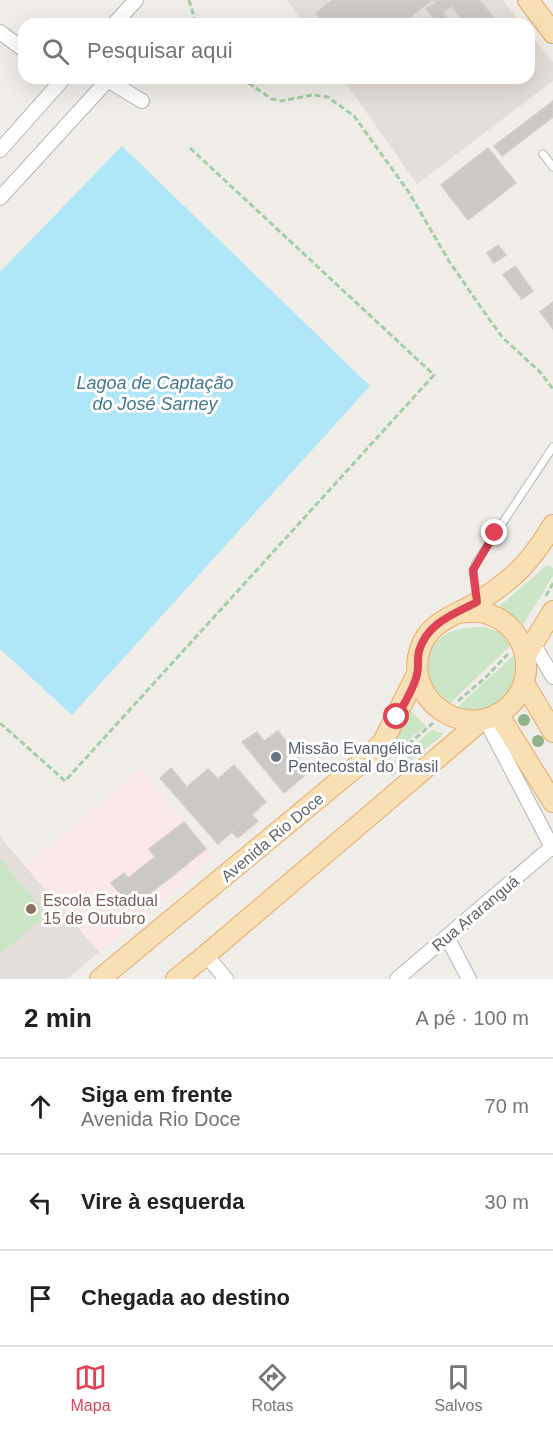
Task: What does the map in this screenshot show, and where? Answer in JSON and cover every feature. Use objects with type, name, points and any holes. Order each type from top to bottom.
[{"type":"main road","points":[[528,0],[553,33]]},
{"type":"main road","name":"Avenida Rio Doce","points":[[457,614],[514,575],[536,552],[553,525]]},
{"type":"main road","name":"Avenida Rio Doce","points":[[100,979],[368,757],[383,742],[417,674],[420,648],[434,626],[445,618],[457,614],[472,611],[487,613],[512,628],[530,649]]},
{"type":"main road","points":[[176,979],[488,718],[510,706],[524,683],[530,649],[553,611]]},
{"type":"main road","points":[[417,674],[423,692],[443,713],[462,720],[488,718]]},
{"type":"main road","points":[[524,683],[553,732]]},
{"type":"main road","points":[[488,718],[553,802]]},
{"type":"street","points":[[120,18],[136,0]]},
{"type":"street","points":[[0,32],[18,46]]},
{"type":"street","points":[[0,150],[57,84]]},
{"type":"street","points":[[0,197],[101,84]]},
{"type":"street","points":[[113,84],[142,101]]},
{"type":"street","points":[[530,649],[553,677]]},
{"type":"street","points":[[488,718],[553,848]]},
{"type":"street","name":"Rua Araranguá","points":[[397,979],[553,848]]},
{"type":"street","points":[[447,938],[469,979]]},
{"type":"street","points":[[206,956],[226,979]]},
{"type":"lane","points":[[543,154],[553,167]]},
{"type":"lane","points":[[477,602],[474,577],[476,563],[553,447]]},
{"type":"path","points":[[189,0],[194,18]]},
{"type":"path","points":[[250,84],[272,99],[282,101],[312,95],[328,96],[354,116],[408,191],[449,261],[502,337],[540,372],[553,389]]},
{"type":"path","points":[[0,723],[65,781],[434,375],[190,148]]},
{"type":"shaded area","points":[[287,0],[503,0],[517,18],[300,18]]},
{"type":"shaded area","points":[[535,40],[553,62],[553,81],[417,184],[346,84],[535,84]]},
{"type":"shaded area","points":[[141,769],[213,858],[99,952],[25,866]]},
{"type":"shaded area","name":"Escola Estadual 15 de Outubro","points":[[0,837],[99,952],[67,979],[0,979]]},
{"type":"green space","points":[[547,565],[553,568],[553,576],[523,625],[509,612],[497,608]]},
{"type":"green space","points":[[485,627],[501,633],[511,645],[444,709],[434,700],[423,662],[434,644],[447,633]]},
{"type":"green space","points":[[516,653],[521,678],[491,713],[451,713]]},
{"type":"green space","points":[[411,711],[426,726],[380,763]]},
{"type":"green space","points":[[432,730],[444,734],[392,776],[386,769]]},
{"type":"green space","points":[[0,858],[47,915],[1,953],[0,952]]},
{"type":"water","name":"Lagoa de Captação do José Sarney","points":[[122,146],[370,386],[72,715],[0,649],[0,272]]},
{"type":"building","points":[[333,0],[432,0],[409,18],[319,18],[316,13]]},
{"type":"building","points":[[433,0],[480,0],[494,18],[461,18],[452,6],[443,12],[447,18],[433,18],[426,8],[436,3]]},
{"type":"building","points":[[553,101],[553,117],[502,156],[494,146]]},
{"type":"building","points":[[488,148],[516,183],[468,220],[441,185]]},
{"type":"building","points":[[498,245],[506,255],[494,263],[487,253]]},
{"type":"building","points":[[515,266],[533,291],[522,299],[503,275]]},
{"type":"building","points":[[553,302],[553,329],[540,312]]},
{"type":"building","name":"Missão Evangélica Pentecostal do Brasil","points":[[278,731],[309,772],[284,793],[242,742],[257,732],[264,741]]},
{"type":"building","points":[[234,765],[266,802],[218,844],[160,778],[171,768],[187,787],[208,769],[218,779]]},
{"type":"building","points":[[252,815],[258,821],[238,838],[232,832]]},
{"type":"building","points":[[184,822],[206,849],[132,908],[111,883],[124,873],[128,878],[155,857],[149,849]]},
{"type":"place","name":"Missão Evangélica Pentecostal do Brasil","points":[[276,757]]},
{"type":"place","name":"Escola Estadual 15 de Outubro","points":[[31,909]]},
{"type":"route","points":[[397,717],[417,674],[420,648],[426,636],[445,618],[477,602],[473,570],[495,533]]}]
